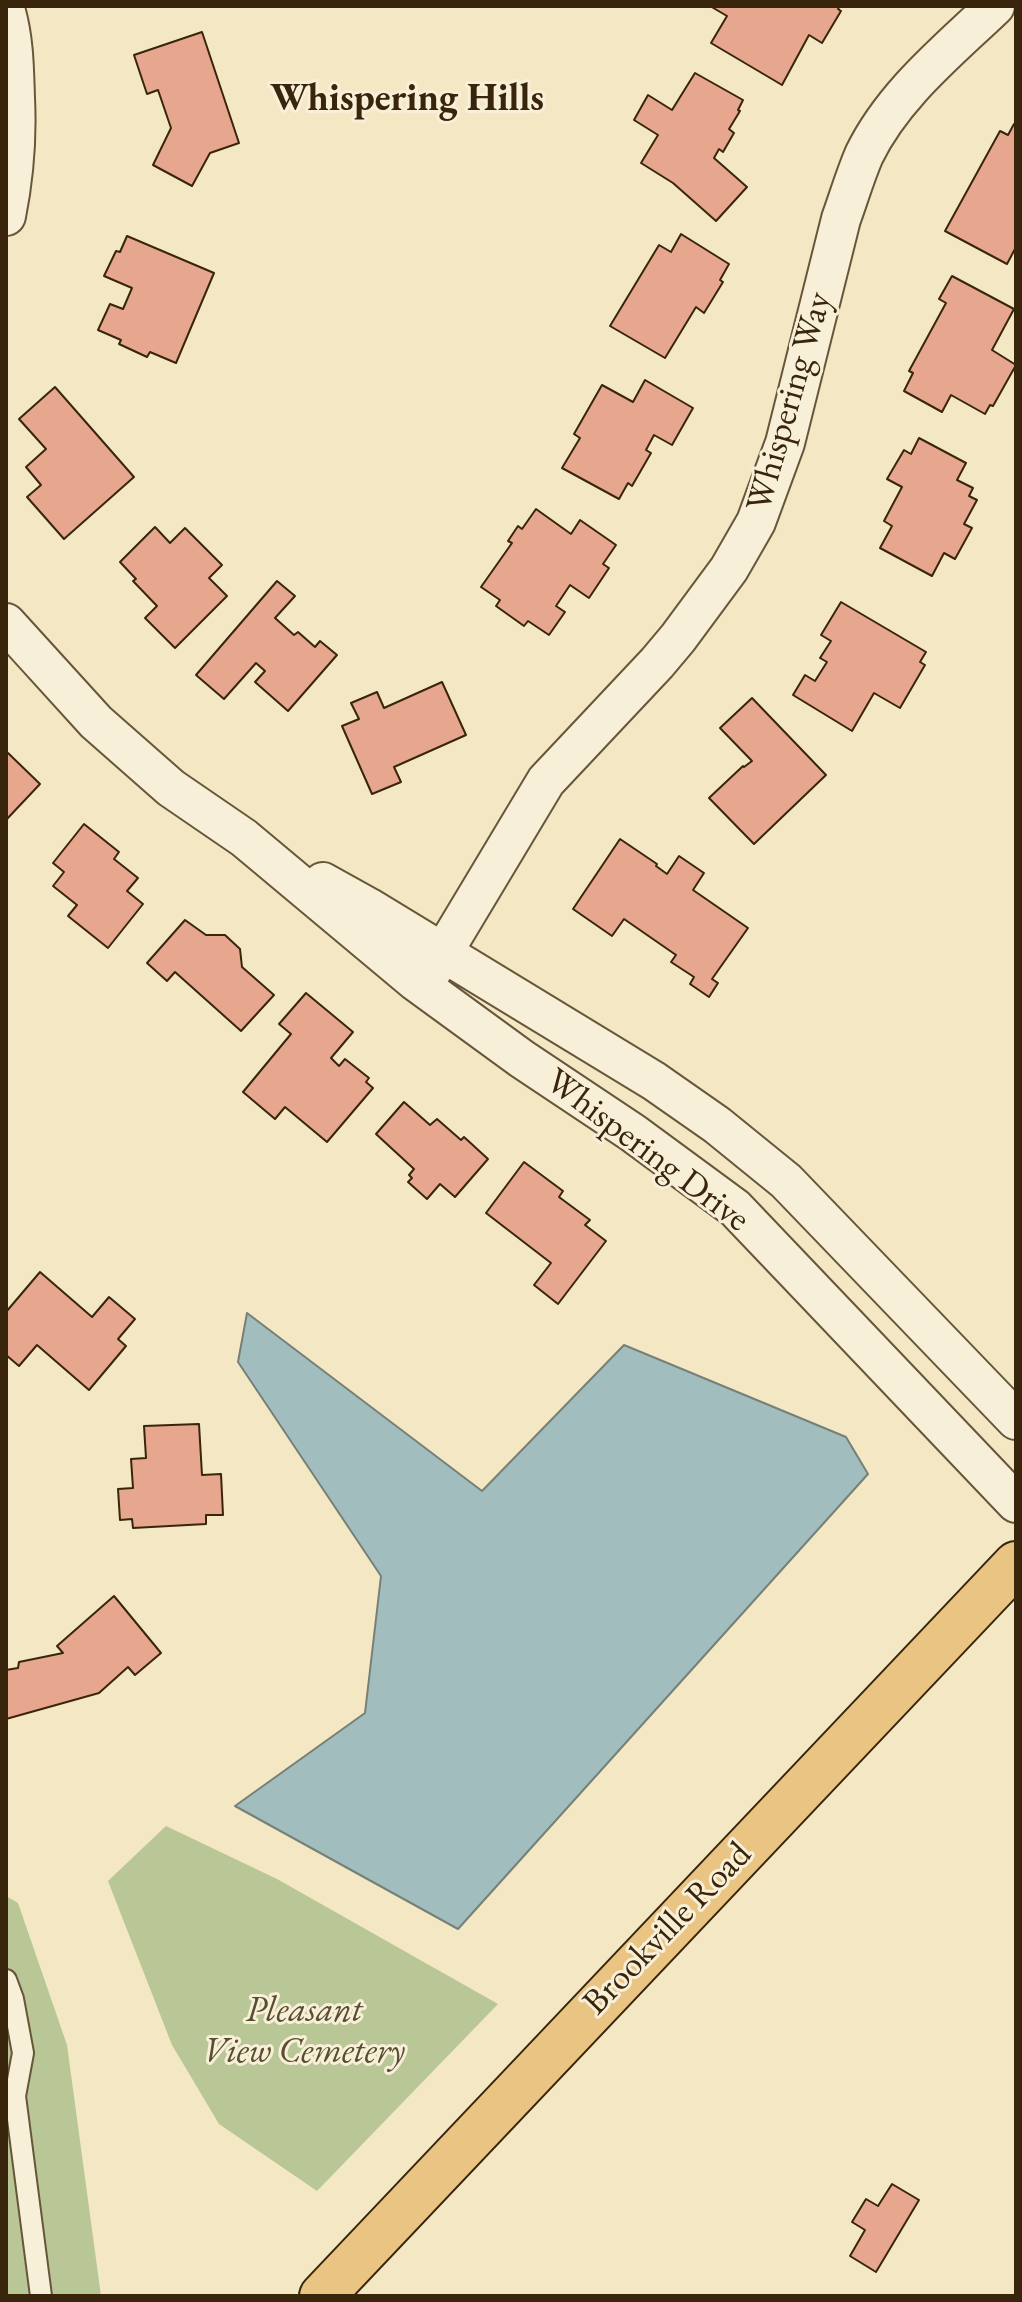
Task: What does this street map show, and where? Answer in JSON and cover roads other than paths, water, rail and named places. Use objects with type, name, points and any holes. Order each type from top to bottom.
[{"type":"main road","name":"Brookville Road","points":[[322,2296],[1016,1564]]},
{"type":"street","name":"Whispering Way","points":[[423,986],[546,781],[657,663],[729,569],[756,522],[785,443],[850,186],[882,125],[924,73],[995,6]]},
{"type":"street","points":[[6,12],[13,47],[17,117],[16,152],[6,216]]},
{"type":"street","name":"Whispering Drive","points":[[6,623],[96,722],[171,788],[244,838],[423,986],[735,1208],[1016,1503]]},
{"type":"street","name":"Whispering Drive","points":[[244,838],[368,907],[632,1068],[717,1125],[786,1181],[1016,1420]]},
{"type":"street","points":[[604,1114],[632,1068]]},
{"type":"lane","points":[[6,1980],[13,1999],[23,2053],[15,2096],[41,2296]]},
{"type":"water","points":[[247,1313],[482,1491],[624,1345],[846,1437],[868,1474],[458,1929],[235,1806],[365,1713],[381,1576],[238,1362]]},
{"type":"district","name":"Whispering Hills","points":[[407,100]]},
{"type":"park label","name":"Pleasant View Cemetery","points":[[304,2032]]}]
